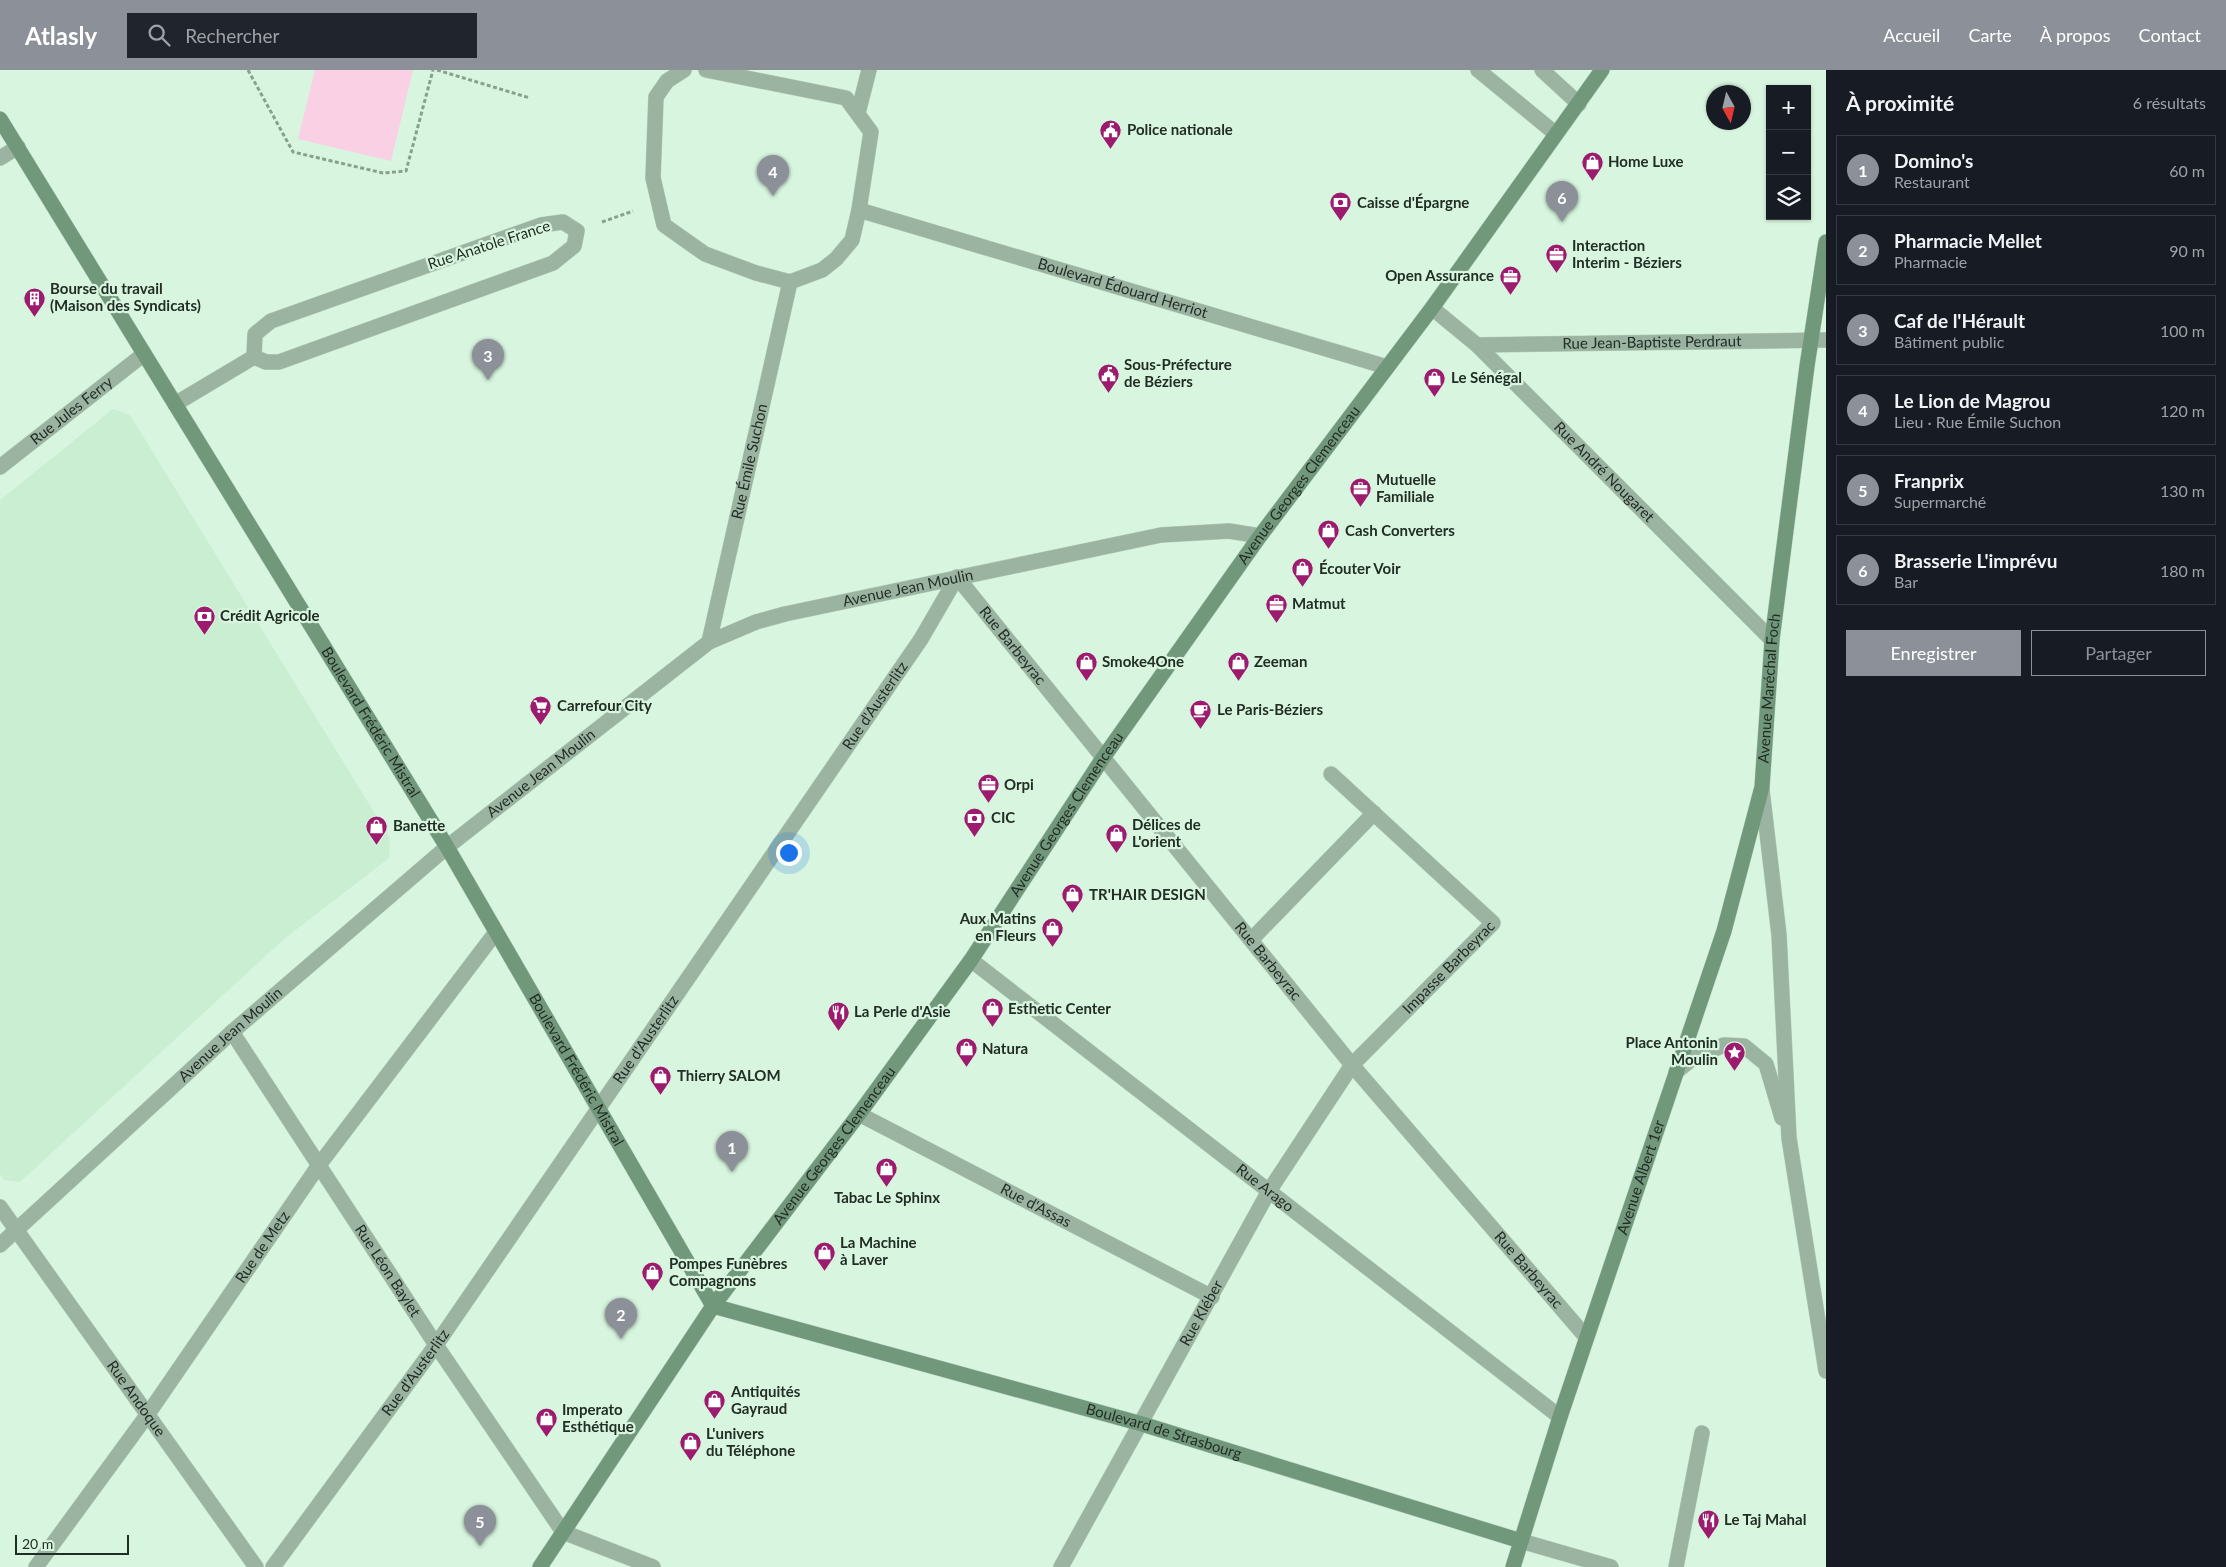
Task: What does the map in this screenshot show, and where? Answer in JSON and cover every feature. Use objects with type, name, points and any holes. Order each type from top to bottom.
[{"type":"main road","name":"Avenue Georges Clemenceau","points":[[540,1567],[713,1306],[859,1114],[971,960],[1103,758],[1260,536],[1432,308],[1602,70]]},
{"type":"main road","name":"Boulevard Frédéric Mistral","points":[[0,119],[447,847],[713,1306]]},
{"type":"main road","name":"Avenue Maréchal Foch","points":[[1762,787],[1772,640],[1819,340],[1826,242]]},
{"type":"main road","name":"Avenue Albert 1er","points":[[1513,1567],[1586,1337],[1724,932],[1762,787]]},
{"type":"main road","name":"Boulevard de Strasbourg","points":[[713,1306],[1142,1424],[1521,1541]]},
{"type":"street","points":[[684,70],[665,76],[656,97],[653,178],[664,225],[705,254],[756,273],[790,282],[822,270],[836,259],[852,240],[859,210],[870,132],[846,98],[706,70]]},
{"type":"street","points":[[858,113],[869,70]]},
{"type":"street","points":[[1478,70],[1556,134]]},
{"type":"street","points":[[1542,70],[1579,104]]},
{"type":"street","points":[[0,158],[18,147]]},
{"type":"street","name":"Boulevard Édouard Herriot","points":[[859,210],[1387,367]]},
{"type":"street","name":"Rue Anatole France","points":[[254,357],[255,334],[271,321],[541,225],[563,222],[577,231]]},
{"type":"street","points":[[175,404],[254,357],[266,362],[279,362],[553,263],[574,246],[577,231]]},
{"type":"street","name":"Rue Émile Suchon","points":[[708,642],[790,282]]},
{"type":"street","name":"Rue André Nougaret","points":[[1432,308],[1477,345],[1772,640]]},
{"type":"street","name":"Rue Jean-Baptiste Perdraut","points":[[1477,345],[1819,340]]},
{"type":"street","name":"Rue Jules Ferry","points":[[0,467],[144,354]]},
{"type":"street","name":"Avenue Jean Moulin","points":[[0,1245],[232,1032],[447,847],[708,642],[756,622],[785,614],[1161,535],[1229,531],[1260,536]]},
{"type":"street","name":"Rue Barbeyrac","points":[[957,577],[1352,1065],[1586,1337]]},
{"type":"street","name":"Rue d'Austerlitz","points":[[273,1567],[436,1345],[921,639],[957,577]]},
{"type":"street","name":"Impasse Barbeyrac","points":[[1332,774],[1493,923],[1352,1065]]},
{"type":"street","name":"Avenue Maréchal Foch","points":[[1762,787],[1779,935],[1789,1138],[1826,1371]]},
{"type":"street","points":[[1251,940],[1374,812]]},
{"type":"street","name":"Rue de Metz","points":[[36,1567],[148,1414],[319,1165],[496,932]]},
{"type":"street","name":"Rue Arago","points":[[971,960],[1560,1417]]},
{"type":"street","name":"Rue Léon Baylet","points":[[232,1032],[436,1345],[564,1532]]},
{"type":"street","name":"Avenue Maréchal Foch","points":[[1676,1072],[1693,1058],[1724,1045],[1744,1046],[1766,1064],[1789,1138]]},
{"type":"street","name":"Rue Kléber","points":[[1061,1567],[1142,1424],[1269,1191],[1352,1065]]},
{"type":"street","name":"Rue d'Assas","points":[[859,1114],[1212,1297]]},
{"type":"street","name":"Rue Andoque","points":[[0,1207],[256,1567]]},
{"type":"street","points":[[1676,1567],[1702,1433]]},
{"type":"street","points":[[564,1532],[653,1567]]},
{"type":"street","name":"Boulevard de Strasbourg","points":[[1521,1541],[1611,1567]]},
{"type":"path","points":[[248,70],[293,152],[383,173],[406,171],[432,70]]},
{"type":"path","points":[[437,70],[530,98]]},
{"type":"path","points":[[577,231],[658,202]]},
{"type":"shaded area","points":[[315,70],[413,70],[391,161],[298,139]]},
{"type":"shaded area","points":[[113,409],[130,415],[390,838],[389,858],[284,939],[20,1182],[4,1180],[0,1174],[0,500]]},
{"type":"place","name":"Police nationale","points":[[1111,149]]},
{"type":"place","name":"Home Luxe","points":[[1592,181]]},
{"type":"place","name":"Le Lion de Magrou","points":[[773,196]]},
{"type":"place","name":"Caisse d'Épargne","points":[[1341,222]]},
{"type":"place","name":"Brasserie L'imprévu","points":[[1562,222]]},
{"type":"place","name":"Interaction Interim - Béziers","points":[[1556,274]]},
{"type":"place","name":"Open Assurance","points":[[1510,295]]},
{"type":"place","name":"Bourse du travail (Maison des Syndicats)","points":[[34,317]]},
{"type":"place","name":"Caf de l'Hérault","points":[[488,380]]},
{"type":"place","name":"Sous-Préfecture de Béziers","points":[[1108,393]]},
{"type":"place","name":"Le Sénégal","points":[[1435,397]]},
{"type":"place","name":"Mutuelle Familiale","points":[[1360,508]]},
{"type":"place","name":"Cash Converters","points":[[1329,550]]},
{"type":"place","name":"Écouter Voir","points":[[1303,588]]},
{"type":"place","name":"Matmut","points":[[1276,623]]},
{"type":"place","name":"Crédit Agricole","points":[[204,635]]},
{"type":"place","name":"Smoke4One","points":[[1086,681]]},
{"type":"place","name":"Zeeman","points":[[1238,681]]},
{"type":"place","name":"Carrefour City","points":[[541,725]]},
{"type":"place","name":"Le Paris-Béziers","points":[[1201,729]]},
{"type":"place","name":"Orpi","points":[[988,804]]},
{"type":"place","name":"CIC","points":[[975,837]]},
{"type":"place","name":"Banette","points":[[377,845]]},
{"type":"place","name":"Délices de L'orient","points":[[1116,853]]},
{"type":"place","name":"TR'HAIR DESIGN","points":[[1073,914]]},
{"type":"place","name":"Aux Matins en Fleurs","points":[[1052,947]]},
{"type":"place","name":"Esthetic Center","points":[[992,1028]]},
{"type":"place","name":"La Perle d'Asie","points":[[838,1031]]},
{"type":"place","name":"Natura","points":[[966,1068]]},
{"type":"place","name":"Place Antonin Moulin","points":[[1734,1071]]},
{"type":"place","name":"Thierry SALOM","points":[[661,1095]]},
{"type":"place","name":"Domino's","points":[[732,1172]]},
{"type":"place","name":"Tabac Le Sphinx","points":[[887,1188]]},
{"type":"place","name":"La Machine à Laver","points":[[824,1271]]},
{"type":"place","name":"Pompes Funèbres Compagnons","points":[[653,1292]]},
{"type":"place","name":"Pharmacie Mellet","points":[[621,1339]]},
{"type":"place","name":"Antiquités Gayraud","points":[[715,1420]]},
{"type":"place","name":"Imperato Esthétique","points":[[546,1438]]},
{"type":"place","name":"L'univers du Téléphone","points":[[690,1462]]},
{"type":"place","name":"Le Taj Mahal","points":[[1708,1539]]},
{"type":"place","name":"Franprix","points":[[480,1546]]}]
